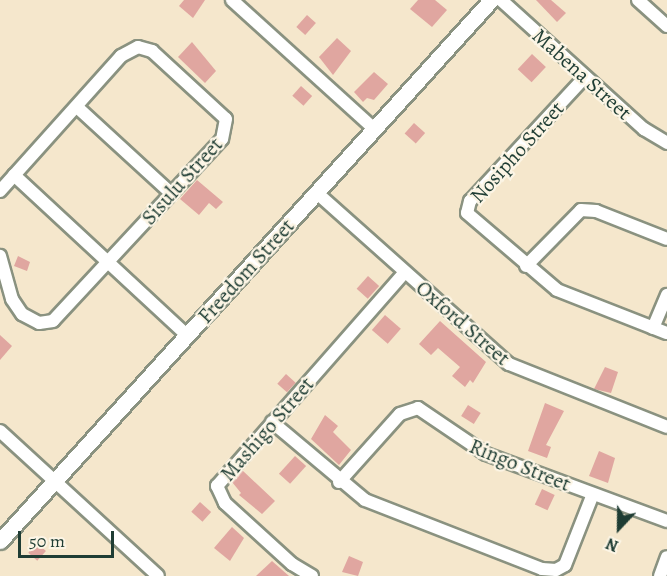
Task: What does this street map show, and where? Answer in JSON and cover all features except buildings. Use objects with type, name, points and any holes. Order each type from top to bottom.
[{"type":"street","points":[[232,0],[374,128]]},
{"type":"street","name":"Freedom Street","points":[[0,541],[491,0]]},
{"type":"street","name":"Mabena Street","points":[[501,0],[644,129],[667,142]]},
{"type":"street","points":[[638,0],[667,26]]},
{"type":"street","name":"Sisulu Street","points":[[0,191],[121,56],[138,47],[152,51],[221,113],[227,127],[222,139],[58,318],[39,323],[17,308],[0,256]]},
{"type":"street","name":"Nosipho Street","points":[[585,77],[467,207],[470,216],[526,266],[571,297],[667,333]]},
{"type":"street","points":[[77,107],[171,193]]},
{"type":"street","points":[[14,176],[188,336]]},
{"type":"street","name":"Oxford Street","points":[[317,193],[404,273],[509,364],[667,427]]},
{"type":"street","points":[[526,266],[581,210],[596,211],[667,239]]},
{"type":"street","name":"Mashigo Street","points":[[312,576],[292,564],[219,494],[217,486],[222,476],[404,273]]},
{"type":"street","points":[[653,328],[667,295]]},
{"type":"street","name":"Ringo Street","points":[[339,482],[400,414],[418,408],[473,448],[667,521]]},
{"type":"street","points":[[272,422],[339,482],[373,504],[542,569],[556,570],[566,565],[592,494]]},
{"type":"street","points":[[0,430],[158,576]]},
{"type":"street","points":[[660,576],[667,557]]}]
